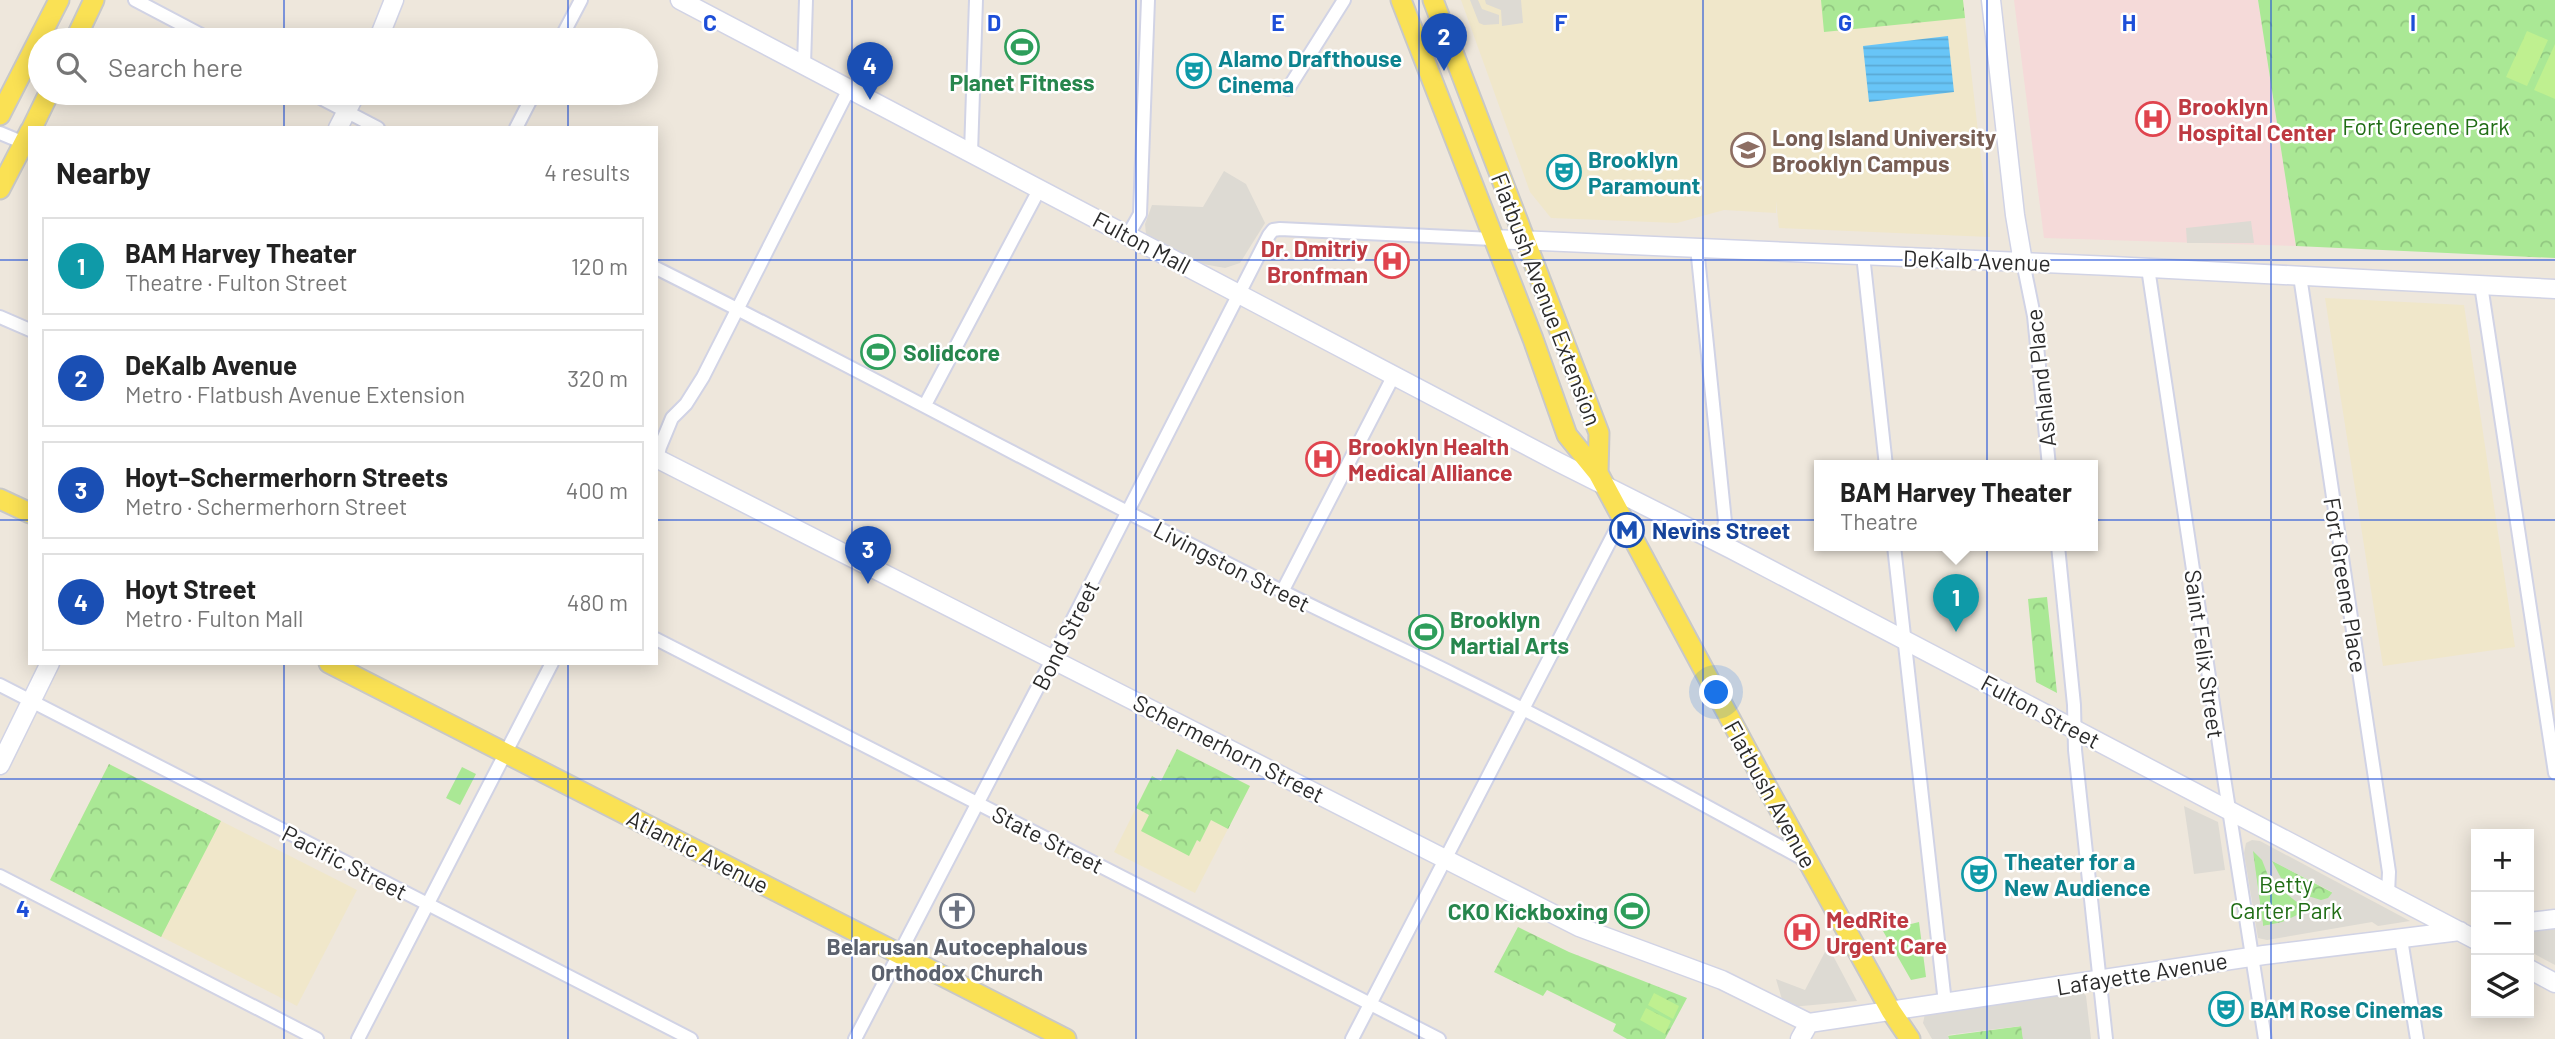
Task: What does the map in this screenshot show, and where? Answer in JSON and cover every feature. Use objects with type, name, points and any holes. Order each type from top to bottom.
[{"type":"main road","points":[[45,28],[60,0]]},
{"type":"main road","points":[[81,28],[94,0]]},
{"type":"main road","points":[[383,28],[394,0]]},
{"type":"main road","name":"Fulton Mall","points":[[680,0],[1394,375],[1601,478]]},
{"type":"main road","name":"Flatbush Avenue Extension","points":[[1401,0],[1533,339],[1567,435],[1601,478]]},
{"type":"main road","name":"Flatbush Avenue Extension","points":[[1433,0],[1599,433],[1601,478]]},
{"type":"main road","name":"Ashland Place","points":[[1991,0],[2015,215],[2023,262]]},
{"type":"main road","points":[[0,115],[28,61]]},
{"type":"main road","points":[[34,126],[43,105]]},
{"type":"main road","points":[[339,126],[349,105]]},
{"type":"main road","points":[[0,189],[28,138]]},
{"type":"main road","name":"DeKalb Avenue","points":[[1493,239],[2555,289]]},
{"type":"main road","name":"Schermerhorn Street","points":[[658,460],[1579,927],[1723,980],[1804,1031]]},
{"type":"main road","name":"Flatbush Avenue","points":[[1601,478],[1808,862],[1891,1011],[1910,1039]]},
{"type":"main road","name":"Fulton Street","points":[[1601,478],[1720,544],[2471,938]]},
{"type":"main road","points":[[0,499],[28,512]]},
{"type":"main road","points":[[0,765],[49,665]]},
{"type":"main road","name":"Atlantic Avenue","points":[[334,665],[1066,1039]]},
{"type":"main road","points":[[2534,921],[2555,919]]},
{"type":"main road","name":"Lafayette Avenue","points":[[1804,1031],[1891,1011],[2253,957],[2471,930]]},
{"type":"main road","points":[[2534,972],[2555,983]]},
{"type":"street","points":[[135,0],[188,28]]},
{"type":"street","points":[[567,28],[581,0]]},
{"type":"street","points":[[804,65],[806,0]]},
{"type":"street","points":[[971,153],[976,0]]},
{"type":"street","points":[[1128,235],[1140,214],[1148,0]]},
{"type":"street","points":[[1288,89],[1345,0]]},
{"type":"street","points":[[658,455],[672,418],[686,404],[703,377],[849,89]]},
{"type":"street","points":[[334,105],[374,126]]},
{"type":"street","points":[[517,126],[528,105]]},
{"type":"street","points":[[0,133],[28,136]]},
{"type":"street","points":[[925,405],[1040,188]]},
{"type":"street","name":"DeKalb Avenue","points":[[1273,230],[1493,239]]},
{"type":"street","name":"Bond Street","points":[[855,1039],[1273,230]]},
{"type":"street","points":[[1697,247],[1725,522],[1720,544]]},
{"type":"street","points":[[1863,255],[1885,460]]},
{"type":"street","name":"Ashland Place","points":[[2023,262],[2034,316],[2048,460]]},
{"type":"street","name":"Saint Felix Street","points":[[2148,268],[2265,1039]]},
{"type":"street","name":"Livingston Street","points":[[658,269],[1282,592],[1458,676],[1711,807],[1808,862]]},
{"type":"street","name":"Fort Greene Place","points":[[2300,276],[2389,872],[2388,894]]},
{"type":"street","points":[[2481,285],[2555,773]]},
{"type":"street","points":[[0,317],[28,329]]},
{"type":"street","points":[[1282,592],[1394,375]]},
{"type":"street","points":[[1352,1039],[1622,518]]},
{"type":"street","points":[[1894,551],[1945,1003]]},
{"type":"street","points":[[2059,551],[2106,1039]]},
{"type":"street","name":"State Street","points":[[658,640],[1439,1039]]},
{"type":"street","points":[[358,1039],[551,665]]},
{"type":"street","name":"Pacific Street","points":[[0,685],[691,1039]]},
{"type":"street","points":[[0,876],[317,1039]]},
{"type":"street","points":[[2401,939],[2417,1039]]},
{"type":"shaded area","name":"Long Island University Brooklyn Campus","points":[[1461,0],[1963,0],[1990,237],[1779,228],[1776,201],[1776,213],[1724,210],[1677,223],[1551,218],[1530,192]]},
{"type":"shaded area","points":[[1470,0],[1478,0],[1482,9],[1499,15],[1499,24],[1479,23]]},
{"type":"shaded area","points":[[1485,0],[1521,0],[1523,23],[1502,26],[1501,10],[1486,4]]},
{"type":"shaded area","name":"Brooklyn Hospital Center","points":[[2014,0],[2258,0],[2296,246],[2044,238]]},
{"type":"shaded area","points":[[1224,171],[1246,184],[1265,223],[1240,263],[1225,268],[1203,264],[1146,234],[1145,224],[1152,205],[1203,207]]},
{"type":"shaded area","points":[[2251,221],[2254,243],[2187,243],[2186,228]]},
{"type":"shaded area","points":[[2325,298],[2464,305],[2515,647],[2383,666]]},
{"type":"shaded area","points":[[1177,749],[1250,786],[1195,893],[1114,852],[1152,776],[1161,781]]},
{"type":"shaded area","points":[[109,764],[357,890],[297,1006],[50,880]]},
{"type":"shaded area","points":[[2184,806],[2218,822],[2225,870],[2194,874]]},
{"type":"shaded area","points":[[2252,840],[2260,841],[2410,921],[2378,926],[2372,922],[2267,940],[2258,938],[2244,853],[2246,843]],"holes":[[[2253,851],[2262,860],[2274,891],[2283,891],[2298,903],[2300,909],[2297,915],[2263,926]],[[2272,861],[2332,892],[2332,893],[2321,900],[2308,896],[2287,879],[2281,878]]]},
{"type":"shaded area","points":[[2555,928],[2555,965],[2534,954],[2534,930]]},
{"type":"shaded area","points":[[1830,950],[1857,1001],[1791,1007],[1783,1003],[1776,979],[1805,990],[1825,952]]},
{"type":"shaded area","points":[[2081,990],[2086,996],[2091,1039],[2023,1039],[2021,1026],[1948,1035],[1949,1039],[1932,1039],[1923,1023],[1925,1014]]},
{"type":"green space","points":[[1821,0],[1963,0],[1965,18],[1824,32]]},
{"type":"green space","name":"Fort Greene Park","points":[[2258,0],[2555,0],[2555,258],[2296,246]]},
{"type":"green space","points":[[2527,31],[2548,40],[2527,86],[2506,77]]},
{"type":"green space","points":[[2555,44],[2555,99],[2534,90]]},
{"type":"green space","points":[[2047,597],[2057,693],[2036,682],[2028,599]]},
{"type":"green space","points":[[1177,749],[1250,786],[1228,829],[1211,820],[1189,856],[1141,831],[1149,815],[1136,808],[1152,776],[1161,781]]},
{"type":"green space","points":[[109,764],[221,821],[161,937],[50,880]]},
{"type":"green space","points":[[462,767],[476,774],[460,805],[446,798]]},
{"type":"green space","name":"Betty Carter Park","points":[[2252,850],[2367,911],[2263,926]]},
{"type":"green space","points":[[1919,922],[1926,977],[1911,980],[1883,931]]},
{"type":"green space","points":[[1518,927],[1569,952],[1687,998],[1665,1039],[1627,1039],[1613,1031],[1616,1024],[1547,990],[1543,996],[1494,972]]},
{"type":"green space","points":[[1654,993],[1679,1006],[1673,1019],[1648,1005]]},
{"type":"green space","points":[[1646,1008],[1671,1021],[1665,1034],[1640,1020]]},
{"type":"green space","points":[[2022,1026],[2023,1039],[1949,1039],[1947,1036]]},
{"type":"water","points":[[1948,36],[1954,92],[1869,102],[1863,46]]},
{"type":"place","name":"Planet Fitness","points":[[1022,47]]},
{"type":"place","name":"Alamo Drafthouse Cinema","points":[[1194,71]]},
{"type":"place","name":"DeKalb Avenue","points":[[1444,71]]},
{"type":"place","name":"Hoyt Street","points":[[870,100]]},
{"type":"place","name":"Brooklyn Hospital Center","points":[[2153,119]]},
{"type":"place","name":"Long Island University Brooklyn Campus","points":[[1748,150]]},
{"type":"place","name":"Brooklyn Paramount","points":[[1564,172]]},
{"type":"place","name":"Dr. Dmitriy Bronfman","points":[[1392,261]]},
{"type":"place","name":"Solidcore","points":[[878,352]]},
{"type":"place","name":"Brooklyn Health Medical Alliance","points":[[1323,459]]},
{"type":"place","name":"Nevins Street","points":[[1627,530]]},
{"type":"place","name":"Hoyt–Schermerhorn Streets","points":[[868,584]]},
{"type":"place","name":"Brooklyn Martial Arts","points":[[1426,632]]},
{"type":"place","name":"BAM Harvey Theater","points":[[1956,632]]},
{"type":"place","name":"Theater for a New Audience","points":[[1979,874]]},
{"type":"place","name":"Belarusan Autocephalous Orthodox Church","points":[[957,911]]},
{"type":"place","name":"CKO Kickboxing","points":[[1632,911]]},
{"type":"place","name":"MedRite Urgent Care","points":[[1802,932]]},
{"type":"place","name":"BAM Rose Cinemas","points":[[2226,1009]]}]
